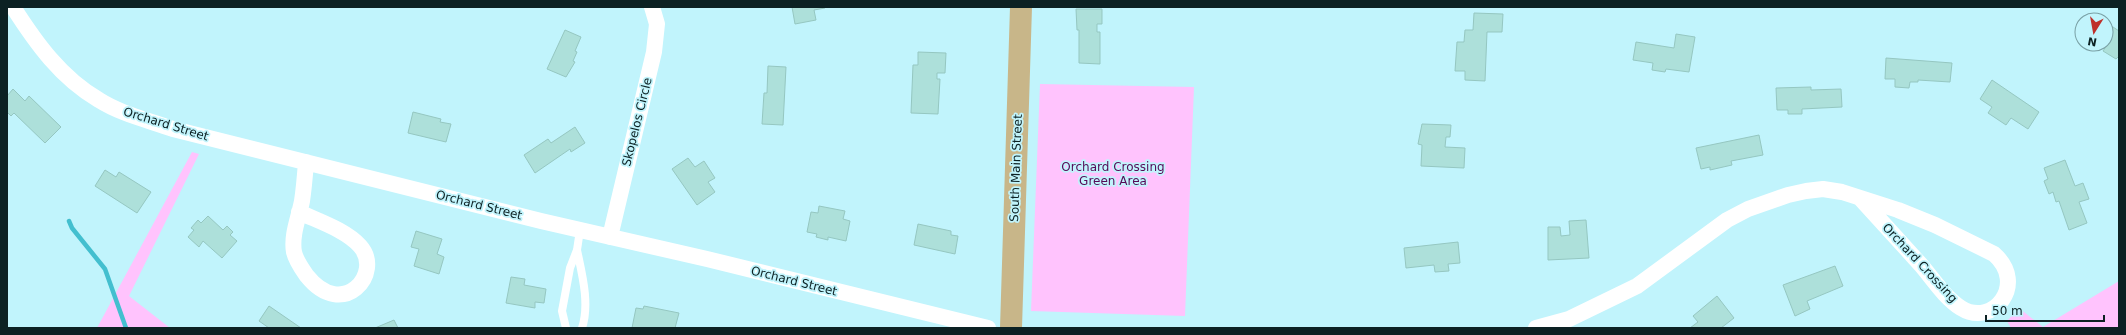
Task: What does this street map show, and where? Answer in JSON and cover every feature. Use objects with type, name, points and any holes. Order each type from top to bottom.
[{"type":"main road","name":"South Main Street","points":[[1011,328],[1021,7]]},
{"type":"street","name":"Orchard Street","points":[[13,7],[49,59],[70,80],[99,100],[124,112],[173,129],[580,230],[708,259],[988,328]]},
{"type":"street","name":"Skopelos Circle","points":[[610,237],[654,52],[657,24],[652,7]]},
{"type":"street","points":[[299,212],[345,235],[362,248],[366,257],[367,267],[364,277],[358,286],[350,292],[330,294],[314,284],[303,271],[294,253],[294,244],[306,162]]},
{"type":"street","name":"Orchard Crossing","points":[[1536,328],[1569,320],[1637,286],[1727,220],[1748,209],[1788,195],[1824,189],[1842,192],[1898,210],[1935,225],[1994,254],[2002,261],[2007,271],[2009,282],[2007,292],[2001,302],[1992,309],[1982,312],[1971,312],[1962,308],[1937,284],[1861,199]]},
{"type":"lane","points":[[566,328],[562,312],[570,268],[577,250],[580,230]]},
{"type":"lane","points":[[577,250],[583,279],[585,319],[582,328]]},
{"type":"green space","name":"Orchard Crossing Green Area","points":[[1040,84],[1194,87],[1185,316],[1031,311]]},
{"type":"green space","points":[[192,152],[199,154],[129,296],[170,328],[97,328]]},
{"type":"green space","points":[[2119,281],[2119,328],[2011,328],[2007,321],[2019,308],[2043,327]]},
{"type":"building","points":[[792,7],[825,8],[814,10],[816,20],[795,24]]},
{"type":"building","points":[[1076,9],[1102,9],[1102,24],[1097,24],[1097,32],[1100,32],[1100,64],[1079,63],[1079,30],[1077,30]]},
{"type":"building","points":[[1474,13],[1503,14],[1502,32],[1487,32],[1485,81],[1465,80],[1465,71],[1455,71],[1457,42],[1464,42],[1465,30],[1473,30]]},
{"type":"building","points":[[2114,28],[2119,31],[2119,56],[2116,59],[2105,52],[2114,52]]},
{"type":"building","points":[[565,30],[581,37],[575,51],[577,52],[573,61],[575,62],[566,77],[547,69]]},
{"type":"building","points":[[1676,34],[1695,37],[1689,72],[1666,69],[1665,72],[1652,70],[1653,63],[1633,60],[1636,42],[1674,48]]},
{"type":"building","points":[[918,52],[946,53],[945,73],[937,73],[937,79],[940,79],[938,114],[911,113],[913,65],[918,65]]},
{"type":"building","points":[[1886,58],[1952,63],[1950,82],[1918,80],[1918,82],[1910,82],[1909,88],[1895,87],[1895,79],[1885,79]]},
{"type":"building","points":[[768,66],[786,67],[783,125],[762,124],[764,93],[767,93]]},
{"type":"building","points":[[1992,80],[2039,112],[2028,129],[2011,118],[2006,125],[1988,113],[1992,107],[1980,99]]},
{"type":"building","points":[[1811,87],[1811,90],[1841,89],[1842,107],[1802,109],[1802,114],[1788,114],[1788,110],[1777,110],[1776,88]]},
{"type":"building","points":[[13,89],[25,101],[29,96],[61,127],[45,143],[14,113],[11,116],[7,112],[7,96]]},
{"type":"building","points":[[413,112],[441,119],[440,122],[451,124],[446,142],[408,133]]},
{"type":"building","points":[[1422,124],[1451,125],[1450,137],[1446,137],[1445,147],[1465,148],[1464,168],[1421,166],[1422,145],[1418,144]]},
{"type":"building","points":[[575,127],[585,143],[571,152],[570,149],[535,173],[524,155],[548,139],[551,143]]},
{"type":"building","points":[[1759,135],[1763,155],[1731,161],[1732,165],[1710,170],[1710,167],[1701,169],[1696,148]]},
{"type":"building","points":[[688,158],[695,167],[704,161],[715,178],[708,182],[715,192],[697,205],[672,169]]},
{"type":"building","points":[[2065,160],[2075,186],[2083,183],[2089,199],[2079,202],[2087,223],[2069,230],[2059,201],[2056,202],[2053,192],[2049,194],[2044,181],[2048,179],[2044,168]]},
{"type":"building","points":[[105,170],[116,177],[119,172],[151,192],[137,213],[95,186]]},
{"type":"building","points":[[819,206],[845,211],[843,219],[850,221],[846,241],[828,237],[828,240],[816,237],[817,234],[807,232],[811,212],[818,213]]},
{"type":"building","points":[[208,216],[223,230],[227,226],[233,232],[230,235],[237,241],[222,258],[203,241],[199,247],[188,237],[194,230],[191,228],[198,220],[201,223]]},
{"type":"building","points":[[1586,220],[1589,258],[1548,260],[1548,227],[1560,227],[1561,236],[1570,235],[1569,221]]},
{"type":"building","points":[[918,224],[951,231],[951,235],[958,236],[955,254],[914,245]]},
{"type":"building","points":[[416,231],[442,239],[437,254],[444,257],[439,274],[414,266],[419,249],[411,247]]},
{"type":"building","points":[[1458,242],[1460,263],[1448,264],[1449,271],[1435,272],[1434,265],[1406,268],[1404,248]]},
{"type":"building","points":[[1835,266],[1843,286],[1807,301],[1810,309],[1795,316],[1783,285]]},
{"type":"building","points":[[511,277],[525,279],[524,285],[546,289],[544,303],[535,302],[535,308],[506,303]]},
{"type":"building","points":[[1717,296],[1734,318],[1721,328],[1690,328],[1698,322],[1693,316]]},
{"type":"building","points":[[269,306],[301,328],[269,328],[259,321]]},
{"type":"building","points":[[644,306],[679,313],[675,328],[632,328],[636,308],[643,309]]},
{"type":"building","points":[[394,320],[398,328],[375,328]]},
{"type":"waterway","points":[[69,221],[72,228],[105,269],[126,328]]}]
